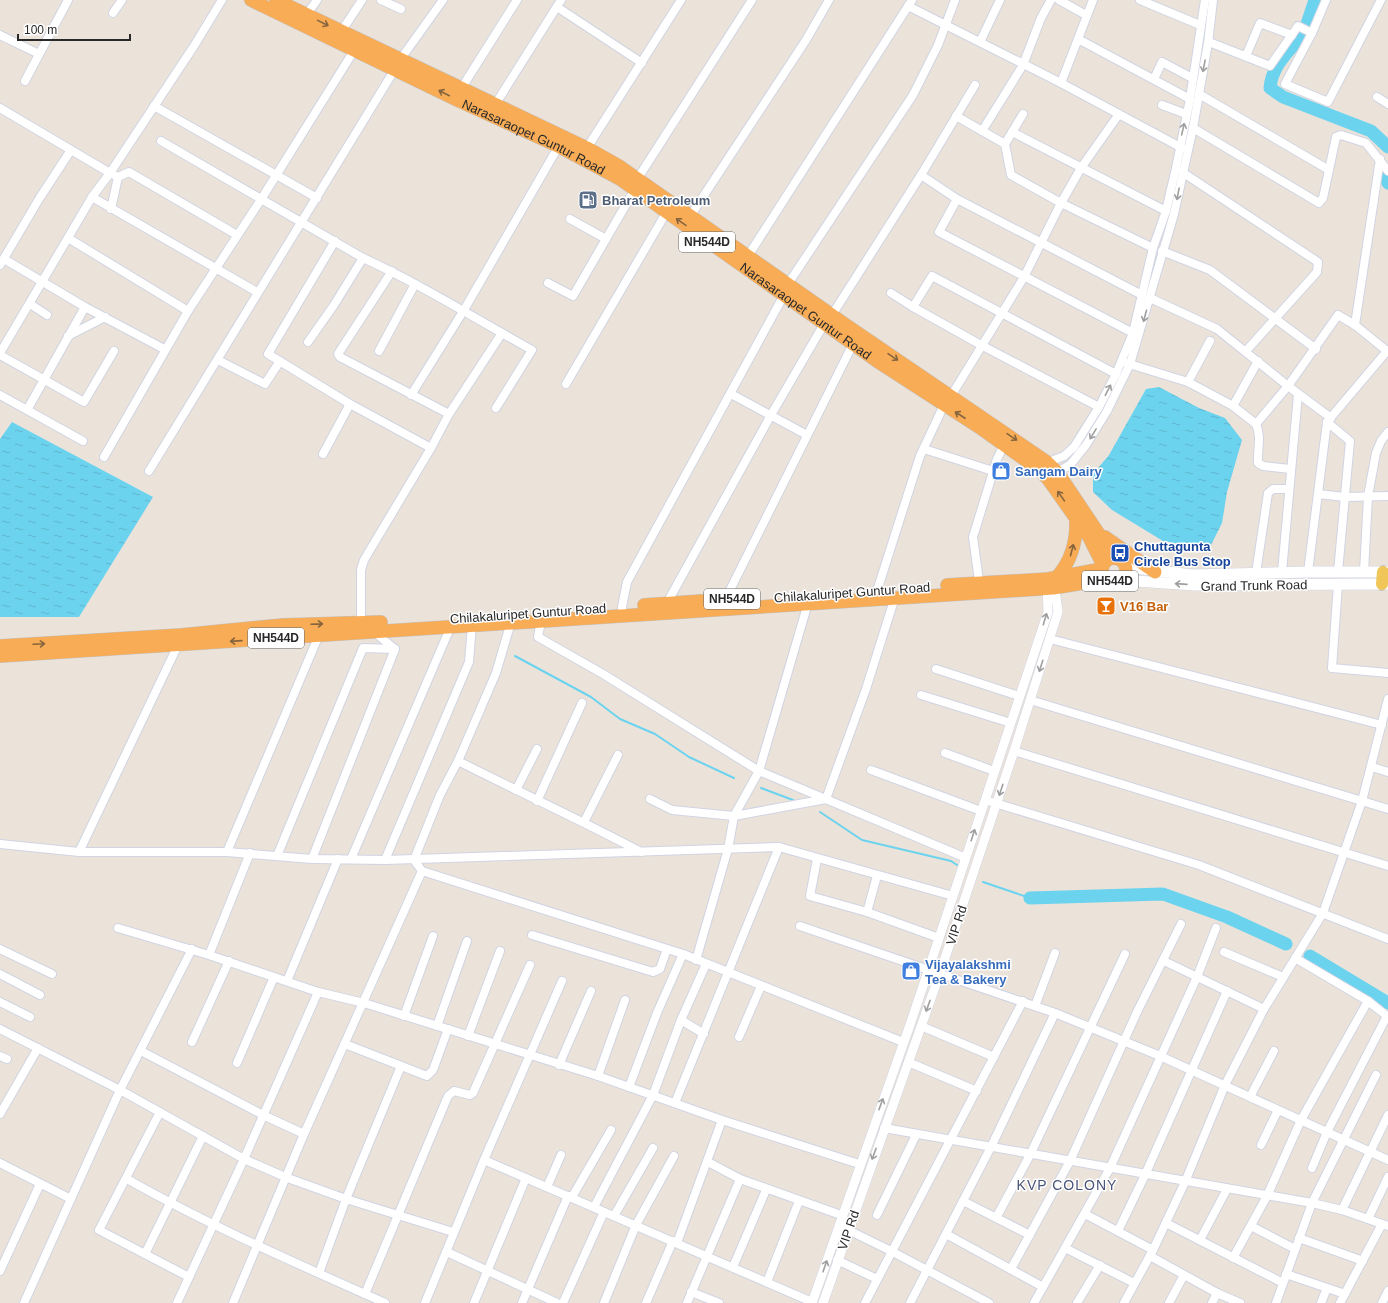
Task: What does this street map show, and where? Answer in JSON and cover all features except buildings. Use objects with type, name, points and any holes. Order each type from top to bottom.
[{"type":"highway","name":"Narasaraopet Guntur Road","points":[[251,0],[341,32],[397,64],[561,142],[587,148],[636,183],[691,215],[748,256],[786,290]]},
{"type":"highway","name":"Narasaraopet Guntur Road","points":[[276,0],[304,20],[355,49],[461,89],[495,105],[561,142],[605,171],[636,183],[666,212],[786,290],[1043,466],[1052,475],[1115,558]]},
{"type":"highway","name":"Narasaraopet Guntur Road","points":[[828,319],[853,344],[948,400],[1004,445],[1043,466]]},
{"type":"highway","name":"Narasaraopet Guntur Road","points":[[1052,475],[1076,518],[1089,537],[1104,571]]},
{"type":"highway","name":"NH544D","points":[[1052,582],[1063,571],[1070,557],[1075,538],[1076,518]]},
{"type":"highway","name":"NH544D","points":[[1095,530],[1155,572]]},
{"type":"highway","name":"NH544D","points":[[1115,558],[1122,561],[1126,567],[1125,575],[1121,580],[1114,582],[1104,571],[1108,560],[1115,558]]},
{"type":"highway","name":"Chilakaluripet Guntur Road","points":[[361,623],[808,603],[895,597],[1052,582],[1104,571]]},
{"type":"highway","name":"Chilakaluripet Guntur Road","points":[[373,631],[541,620],[623,611],[667,603],[877,591],[980,588]]},
{"type":"highway","name":"NH544D","points":[[0,646],[181,636],[283,625],[361,623]]},
{"type":"highway","name":"NH544D","points":[[0,656],[373,631]]},
{"type":"main road","name":"Grand Trunk Road","points":[[1126,567],[1155,572],[1192,575],[1282,572],[1385,572]]},
{"type":"main road","points":[[1385,572],[1385,584]]},
{"type":"main road","name":"Grand Trunk Road","points":[[1121,580],[1195,585],[1385,584]]},
{"type":"street","points":[[25,81],[68,0]]},
{"type":"street","points":[[113,13],[122,0]]},
{"type":"street","points":[[114,351],[84,402],[0,354],[92,198],[114,175],[154,106],[222,0]]},
{"type":"street","points":[[304,20],[317,0]]},
{"type":"street","points":[[341,32],[362,0]]},
{"type":"street","points":[[382,0],[401,9]]},
{"type":"street","points":[[149,471],[218,360],[257,292],[302,223],[397,64],[443,0]]},
{"type":"street","points":[[461,89],[517,0]]},
{"type":"street","points":[[587,148],[682,0]]},
{"type":"street","points":[[548,283],[573,296],[636,183],[752,0]]},
{"type":"street","points":[[691,215],[806,40],[829,0]]},
{"type":"street","points":[[623,611],[627,582],[786,290],[913,95],[938,45],[955,0]]},
{"type":"street","points":[[980,42],[1000,0]]},
{"type":"street","points":[[982,131],[1023,65],[1041,18],[1051,0]]},
{"type":"street","points":[[1059,0],[1086,15]]},
{"type":"street","points":[[1061,83],[1093,0]]},
{"type":"street","points":[[1140,0],[1200,25]]},
{"type":"street","points":[[1043,466],[1064,456],[1074,447],[1099,408],[1122,361],[1133,333],[1153,248],[1166,211],[1190,99],[1205,0]]},
{"type":"street","points":[[1052,475],[1070,465],[1086,445],[1110,405],[1130,364],[1174,214],[1182,172],[1193,128],[1208,42],[1213,0]]},
{"type":"street","points":[[1326,0],[1312,33],[1285,84],[1328,102],[1380,0]]},
{"type":"street","points":[[495,105],[559,3],[642,63]]},
{"type":"street","points":[[748,256],[910,3],[1023,65],[1061,83],[1188,151]]},
{"type":"street","points":[[1246,56],[1260,23],[1292,35]]},
{"type":"street","points":[[1208,42],[1270,66],[1298,26],[1312,33]]},
{"type":"street","points":[[0,35],[39,54]]},
{"type":"street","points":[[1078,39],[1190,99]]},
{"type":"street","points":[[104,457],[164,349],[277,175],[355,49]]},
{"type":"street","points":[[1154,79],[1162,62],[1192,78]]},
{"type":"street","points":[[667,603],[771,415],[828,319],[921,175],[975,85]]},
{"type":"street","points":[[1199,94],[1329,170]]},
{"type":"street","points":[[1377,97],[1388,104]]},
{"type":"street","points":[[1162,105],[1186,114]]},
{"type":"street","points":[[154,106],[317,198]]},
{"type":"street","points":[[0,108],[114,175],[129,172],[237,235]]},
{"type":"street","points":[[1023,114],[1005,144],[1011,175],[1061,203],[1153,248]]},
{"type":"street","points":[[877,591],[924,449],[948,400],[1024,277],[1061,203],[1082,168],[1119,114]]},
{"type":"street","points":[[956,116],[1005,144]]},
{"type":"street","points":[[1193,128],[1316,203],[1319,203],[1323,198],[1336,136],[1341,135],[1366,143],[1388,171]]},
{"type":"street","points":[[1012,132],[1166,211]]},
{"type":"street","points":[[161,141],[262,198],[363,258],[392,271],[464,310],[532,350],[496,408]]},
{"type":"street","points":[[412,395],[464,310],[561,142]]},
{"type":"street","points":[[71,150],[39,199],[2,262],[43,281],[85,306],[164,349]]},
{"type":"street","points":[[1355,325],[1380,159]]},
{"type":"street","points":[[1182,172],[1318,262],[1317,272],[1246,351]]},
{"type":"street","points":[[111,209],[114,175]]},
{"type":"street","points":[[921,175],[957,199],[1142,295]]},
{"type":"street","points":[[92,198],[257,292]]},
{"type":"street","points":[[957,199],[939,232],[1133,333]]},
{"type":"street","points":[[566,384],[666,212]]},
{"type":"street","points":[[570,219],[606,238]]},
{"type":"street","points":[[68,238],[188,311]]},
{"type":"street","points":[[335,241],[268,354],[350,404],[431,448]]},
{"type":"street","points":[[1162,251],[1210,270],[1316,349]]},
{"type":"street","points":[[308,342],[334,305],[363,258]]},
{"type":"street","points":[[392,271],[338,354],[340,357],[449,414]]},
{"type":"street","points":[[913,307],[932,276],[1116,374]]},
{"type":"street","points":[[379,351],[415,284]]},
{"type":"street","points":[[891,293],[981,345],[1099,408]]},
{"type":"street","points":[[1150,298],[1217,329],[1258,360],[1329,420],[1350,441],[1338,572]]},
{"type":"street","points":[[30,304],[47,315]]},
{"type":"street","points":[[27,410],[85,306]]},
{"type":"street","points":[[1256,424],[1288,386],[1316,349],[1338,315],[1355,325],[1388,352],[1329,420],[1308,572]]},
{"type":"street","points":[[67,337],[105,317]]},
{"type":"street","points":[[361,623],[361,570],[364,560],[431,448],[449,414],[502,333]]},
{"type":"street","points":[[1188,382],[1210,341]]},
{"type":"street","points":[[725,600],[853,344]]},
{"type":"street","points":[[218,360],[265,384],[280,361]]},
{"type":"street","points":[[1233,406],[1258,360]]},
{"type":"street","points":[[1122,361],[1188,382],[1233,406],[1256,424],[1260,432],[1258,463],[1263,466],[1290,469]]},
{"type":"street","points":[[730,394],[807,435]]},
{"type":"street","points":[[1282,572],[1290,469],[1298,394]]},
{"type":"street","points":[[0,395],[83,442]]},
{"type":"street","points":[[323,454],[350,404]]},
{"type":"street","points":[[1364,572],[1368,496],[1376,453],[1381,441],[1388,432]]},
{"type":"street","points":[[980,588],[973,537],[993,471],[1004,445]]},
{"type":"street","points":[[924,449],[993,471]]},
{"type":"street","points":[[1256,573],[1268,493],[1273,489],[1289,489]]},
{"type":"street","points":[[1318,494],[1345,497],[1388,496]]},
{"type":"street","name":"VIP Rd","points":[[823,1303],[847,1230],[940,974],[1050,639],[1058,612],[1052,582]]},
{"type":"street","name":"VIP Rd","points":[[812,1303],[841,1215],[965,862],[1048,612],[1052,582]]},
{"type":"street","points":[[1338,584],[1332,668],[1388,673]]},
{"type":"street","points":[[826,799],[866,689],[895,597]]},
{"type":"street","points":[[696,960],[728,849],[734,816],[759,771],[808,603]]},
{"type":"street","points":[[541,620],[538,637],[603,674],[759,771],[826,799],[965,862],[974,869]]},
{"type":"street","points":[[414,860],[440,795],[458,761],[496,673],[511,622]]},
{"type":"street","points":[[385,860],[469,662],[472,625]]},
{"type":"street","points":[[351,859],[451,626]]},
{"type":"street","points":[[373,631],[395,649]]},
{"type":"street","points":[[227,852],[319,635]]},
{"type":"street","points":[[1050,639],[1385,722]]},
{"type":"street","points":[[79,852],[178,645]]},
{"type":"street","points":[[277,856],[363,648],[395,649]]},
{"type":"street","points":[[312,859],[395,649]]},
{"type":"street","points":[[936,669],[1020,696]]},
{"type":"street","points":[[921,695],[1011,723]]},
{"type":"street","points":[[1124,1303],[1134,1282],[1152,1253],[1166,1223],[1185,1182],[1225,1086],[1264,1010],[1323,913],[1362,801],[1385,722],[1388,699]]},
{"type":"street","points":[[1030,700],[1388,809]]},
{"type":"street","points":[[537,801],[582,703]]},
{"type":"street","points":[[516,790],[537,749]]},
{"type":"street","points":[[1014,751],[1388,866]]},
{"type":"street","points":[[945,753],[994,771]]},
{"type":"street","points":[[584,822],[618,755]]},
{"type":"street","points":[[458,761],[537,801],[584,822],[641,852]]},
{"type":"street","points":[[1372,767],[1388,772]]},
{"type":"street","points":[[871,770],[981,811]]},
{"type":"street","points":[[650,799],[672,810],[734,816],[826,799]]},
{"type":"street","points":[[985,800],[1199,865],[1388,939]]},
{"type":"street","points":[[0,844],[79,852],[227,852],[312,859],[385,860],[779,847],[877,876],[953,896]]},
{"type":"street","points":[[675,1103],[779,847]]},
{"type":"street","points":[[209,954],[250,853]]},
{"type":"street","points":[[287,981],[338,859]]},
{"type":"street","points":[[817,859],[810,896],[867,912],[939,938]]},
{"type":"street","points":[[414,860],[422,871],[683,954],[903,1042]]},
{"type":"street","points":[[233,1303],[285,1177],[422,871]]},
{"type":"street","points":[[867,912],[877,876]]},
{"type":"street","points":[[1011,1269],[1070,1161],[1137,1012],[1164,961],[1181,924]]},
{"type":"street","points":[[800,926],[1055,1013],[1160,1056],[1388,1160]]},
{"type":"street","points":[[118,928],[209,954],[318,992],[364,1003],[598,1076],[722,1120],[859,1164]]},
{"type":"street","points":[[1034,1303],[1086,1214],[1110,1168],[1197,977],[1216,928]]},
{"type":"street","points":[[532,935],[653,972],[660,969],[667,949]]},
{"type":"street","points":[[404,1016],[433,936]]},
{"type":"street","points":[[437,1026],[467,941]]},
{"type":"street","points":[[0,949],[52,974]]},
{"type":"street","points":[[24,1303],[120,1090],[192,950]]},
{"type":"street","points":[[468,1036],[500,951]]},
{"type":"street","points":[[1224,952],[1283,977]]},
{"type":"street","points":[[1035,1006],[1055,953]]},
{"type":"street","points":[[629,1087],[657,1013],[683,954]]},
{"type":"street","points":[[996,1218],[1030,1155],[1125,954]]},
{"type":"street","points":[[1295,958],[1368,1001],[1387,1016],[1327,1132],[1312,1168]]},
{"type":"street","points":[[192,1042],[229,961]]},
{"type":"street","points":[[1164,961],[1264,1010]]},
{"type":"street","points":[[594,1207],[654,1095],[681,1020],[706,964]]},
{"type":"street","points":[[365,1294],[448,1096],[454,1091],[470,1095],[473,1093],[530,965]]},
{"type":"street","points":[[0,974],[40,996]]},
{"type":"street","points":[[237,1063],[274,977]]},
{"type":"street","points":[[425,1303],[447,1252],[453,1232],[562,981]]},
{"type":"street","points":[[739,1037],[761,986]]},
{"type":"street","points":[[559,1064],[591,991]]},
{"type":"street","points":[[1118,1231],[1145,1175],[1227,991]]},
{"type":"street","points":[[177,1303],[318,992]]},
{"type":"street","points":[[598,1076],[625,1000]]},
{"type":"street","points":[[865,1303],[1023,1001]]},
{"type":"street","points":[[1233,1258],[1267,1196],[1301,1120],[1368,1001]]},
{"type":"street","points":[[0,1002],[30,1017]]},
{"type":"street","points":[[910,1303],[926,1269],[991,1147],[1055,1013]]},
{"type":"street","points":[[681,1020],[704,1034]]},
{"type":"street","points":[[921,1026],[994,1056]]},
{"type":"street","points":[[0,1029],[120,1090],[244,1158],[285,1177],[346,1199],[453,1232]]},
{"type":"street","points":[[345,1044],[423,1075],[430,1074],[448,1029]]},
{"type":"street","points":[[0,1114],[38,1048]]},
{"type":"street","points":[[141,1050],[263,1116],[304,1134]]},
{"type":"street","points":[[1250,1097],[1274,1051]]},
{"type":"street","points":[[908,1062],[976,1091]]},
{"type":"street","points":[[319,1273],[346,1199],[401,1066]]},
{"type":"street","points":[[1276,1303],[1312,1202],[1376,1075]]},
{"type":"street","points":[[1261,1145],[1278,1110]]},
{"type":"street","points":[[160,1112],[127,1179],[99,1230],[189,1277]]},
{"type":"street","points":[[1342,1210],[1369,1151],[1388,1115]]},
{"type":"street","points":[[646,1303],[675,1242],[708,1162],[722,1120]]},
{"type":"street","points":[[884,1128],[949,1141],[991,1147],[1185,1182],[1312,1202],[1342,1210],[1385,1225],[1340,1303]]},
{"type":"street","points":[[522,1303],[570,1197],[611,1130]]},
{"type":"street","points":[[877,1215],[916,1135]]},
{"type":"street","points":[[145,1254],[204,1136]]},
{"type":"street","points":[[614,1216],[653,1148]]},
{"type":"street","points":[[546,1187],[561,1155]]},
{"type":"street","points":[[604,1303],[636,1225],[674,1156]]},
{"type":"street","points":[[484,1160],[733,1267],[812,1303]]},
{"type":"street","points":[[708,1162],[740,1179],[766,1190],[841,1215]]},
{"type":"street","points":[[0,1163],[71,1199]]},
{"type":"street","points":[[1368,1219],[1388,1177]]},
{"type":"street","points":[[474,1303],[526,1178]]},
{"type":"street","points":[[127,1179],[170,1203],[385,1303]]},
{"type":"street","points":[[687,1303],[740,1179]]},
{"type":"street","points":[[0,1271],[40,1184]]},
{"type":"street","points":[[1200,1240],[1227,1189]]},
{"type":"street","points":[[733,1267],[766,1190]]},
{"type":"street","points":[[767,1282],[799,1201]]},
{"type":"street","points":[[963,1201],[1030,1235]]},
{"type":"street","points":[[563,1303],[604,1212]]},
{"type":"street","points":[[1086,1214],[1118,1231],[1184,1275],[1217,1293],[1240,1303]]},
{"type":"street","points":[[1166,1223],[1283,1283]]},
{"type":"street","points":[[838,1225],[926,1269],[989,1303]]},
{"type":"street","points":[[1251,1226],[1295,1249]]},
{"type":"street","points":[[946,1234],[1043,1287]]},
{"type":"street","points":[[1299,1238],[1363,1261]]},
{"type":"street","points":[[1065,1248],[1134,1282]]},
{"type":"street","points":[[447,1252],[557,1303]]},
{"type":"street","points":[[837,1260],[877,1279]]},
{"type":"street","points":[[1077,1303],[1100,1265]]},
{"type":"street","points":[[1286,1274],[1345,1294]]},
{"type":"street","points":[[1169,1303],[1184,1275]]},
{"type":"street","points":[[1321,1303],[1327,1288]]},
{"type":"street","points":[[1382,1303],[1388,1291]]},
{"type":"street","points":[[691,1292],[719,1303]]},
{"type":"street","points":[[1212,1303],[1217,1293]]},
{"type":"water","points":[[1159,387],[1199,408],[1225,418],[1242,440],[1227,492],[1222,523],[1209,549],[1163,541],[1112,510],[1093,492],[1093,474],[1109,455],[1146,389]]},
{"type":"water","points":[[12,422],[153,497],[79,617],[0,617],[0,439]]},
{"type":"waterway","points":[[1307,24],[1315,0]]},
{"type":"waterway","points":[[1303,34],[1278,65],[1271,80],[1270,88],[1283,97],[1371,131],[1388,147]]},
{"type":"waterway","points":[[1385,175],[1388,183]]},
{"type":"waterway","points":[[515,656],[591,697],[620,719],[655,734],[689,757],[734,778]]},
{"type":"waterway","points":[[761,788],[793,800]]},
{"type":"waterway","points":[[820,812],[862,840],[951,861],[957,865]]},
{"type":"waterway","points":[[983,882],[1030,898]]},
{"type":"waterway","points":[[1030,898],[1163,894],[1227,917],[1286,944]]},
{"type":"waterway","points":[[1310,956],[1388,1003]]},
{"type":"place","name":"Bharat Petroleum","points":[[588,200]]},
{"type":"place","name":"Sangam Dairy","points":[[1001,471]]},
{"type":"place","name":"Chuttagunta Circle Bus Stop","points":[[1120,553]]},
{"type":"place","name":"V16 Bar","points":[[1106,606]]},
{"type":"place","name":"Vijayalakshmi Tea & Bakery","points":[[911,971]]},
{"type":"district","name":"KVP COLONY","points":[[1067,1185]]}]
